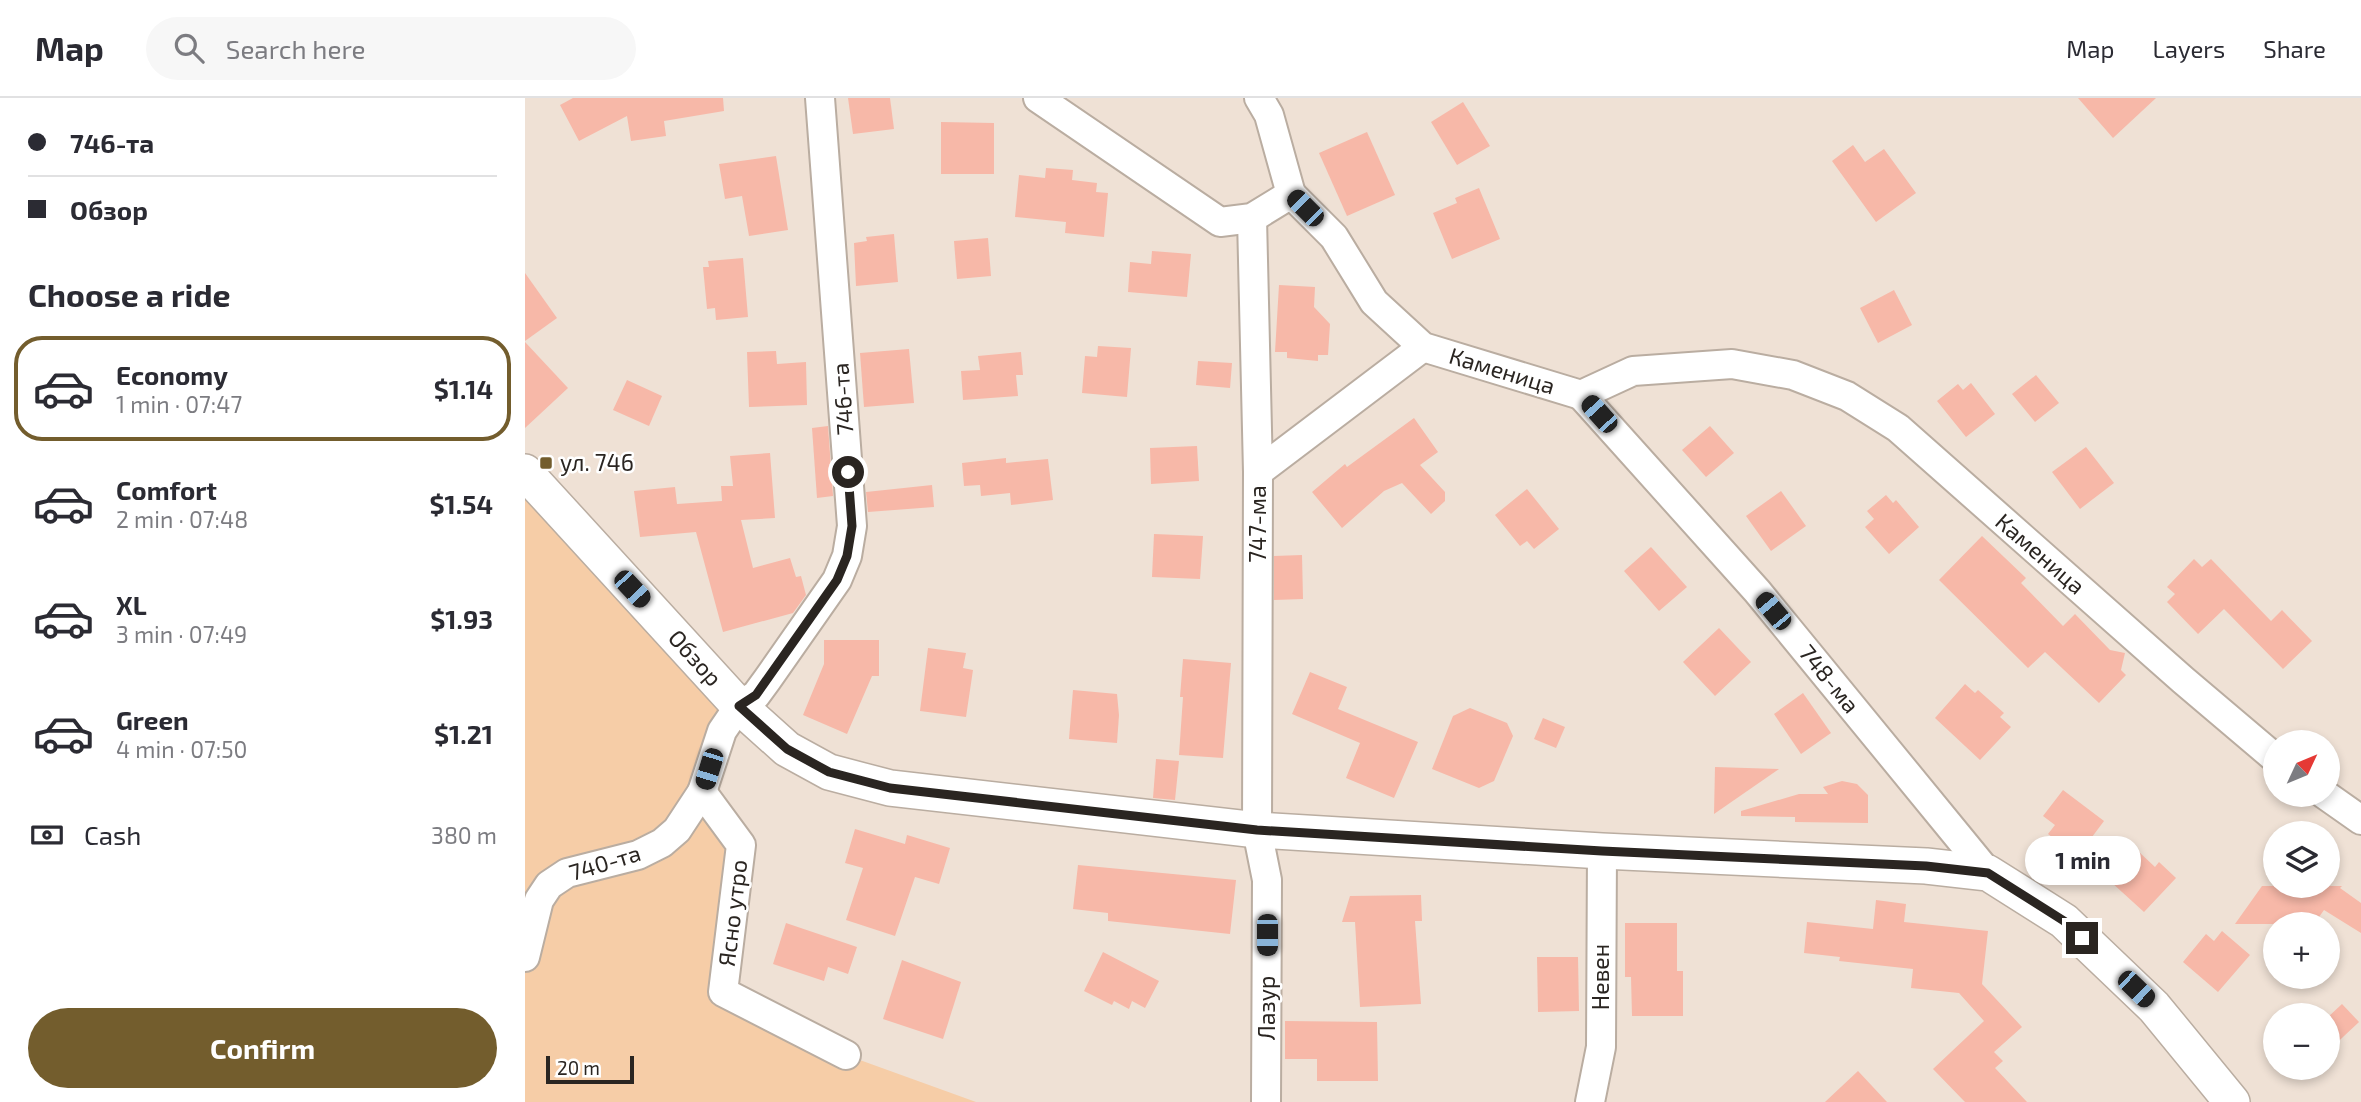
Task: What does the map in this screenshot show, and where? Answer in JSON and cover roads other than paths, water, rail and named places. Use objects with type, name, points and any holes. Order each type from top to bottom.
[{"type":"street","name":"746-та","points":[[739,706],[756,695],[837,580],[847,556],[852,526],[820,98]]},
{"type":"street","points":[[1038,98],[1220,222],[1252,218],[1290,194],[1269,115],[1259,98]]},
{"type":"street","name":"Каменица","points":[[1290,194],[1334,237],[1374,302],[1423,347],[1581,395],[1633,371],[1732,364],[1793,375],[1847,396],[1898,428],[2263,747]]},
{"type":"street","name":"747-ма","points":[[1252,218],[1258,472],[1257,830]]},
{"type":"street","points":[[1258,472],[1423,347]]},
{"type":"street","name":"748-ма","points":[[1581,395],[1757,591],[1988,873]]},
{"type":"street","name":"Обзор","points":[[525,472],[739,706],[787,749],[829,772],[890,788],[1257,830],[1602,851],[1926,866],[1988,873],[2064,921],[2154,1007],[2232,1102]]},
{"type":"street","name":"740-та","points":[[525,957],[539,900],[549,885],[567,873],[638,855],[662,843],[677,830],[702,792],[722,731],[739,706]]},
{"type":"street","name":"Ясно утро","points":[[702,792],[741,845],[723,992],[846,1055]]},
{"type":"street","points":[[2340,805],[2361,820]]},
{"type":"street","name":"Лазур","points":[[1257,830],[1267,880],[1266,1102]]},
{"type":"street","name":"Невен","points":[[1590,1102],[1601,1046],[1602,851]]},
{"type":"place","name":"ул. 746","points":[[546,463]]}]
